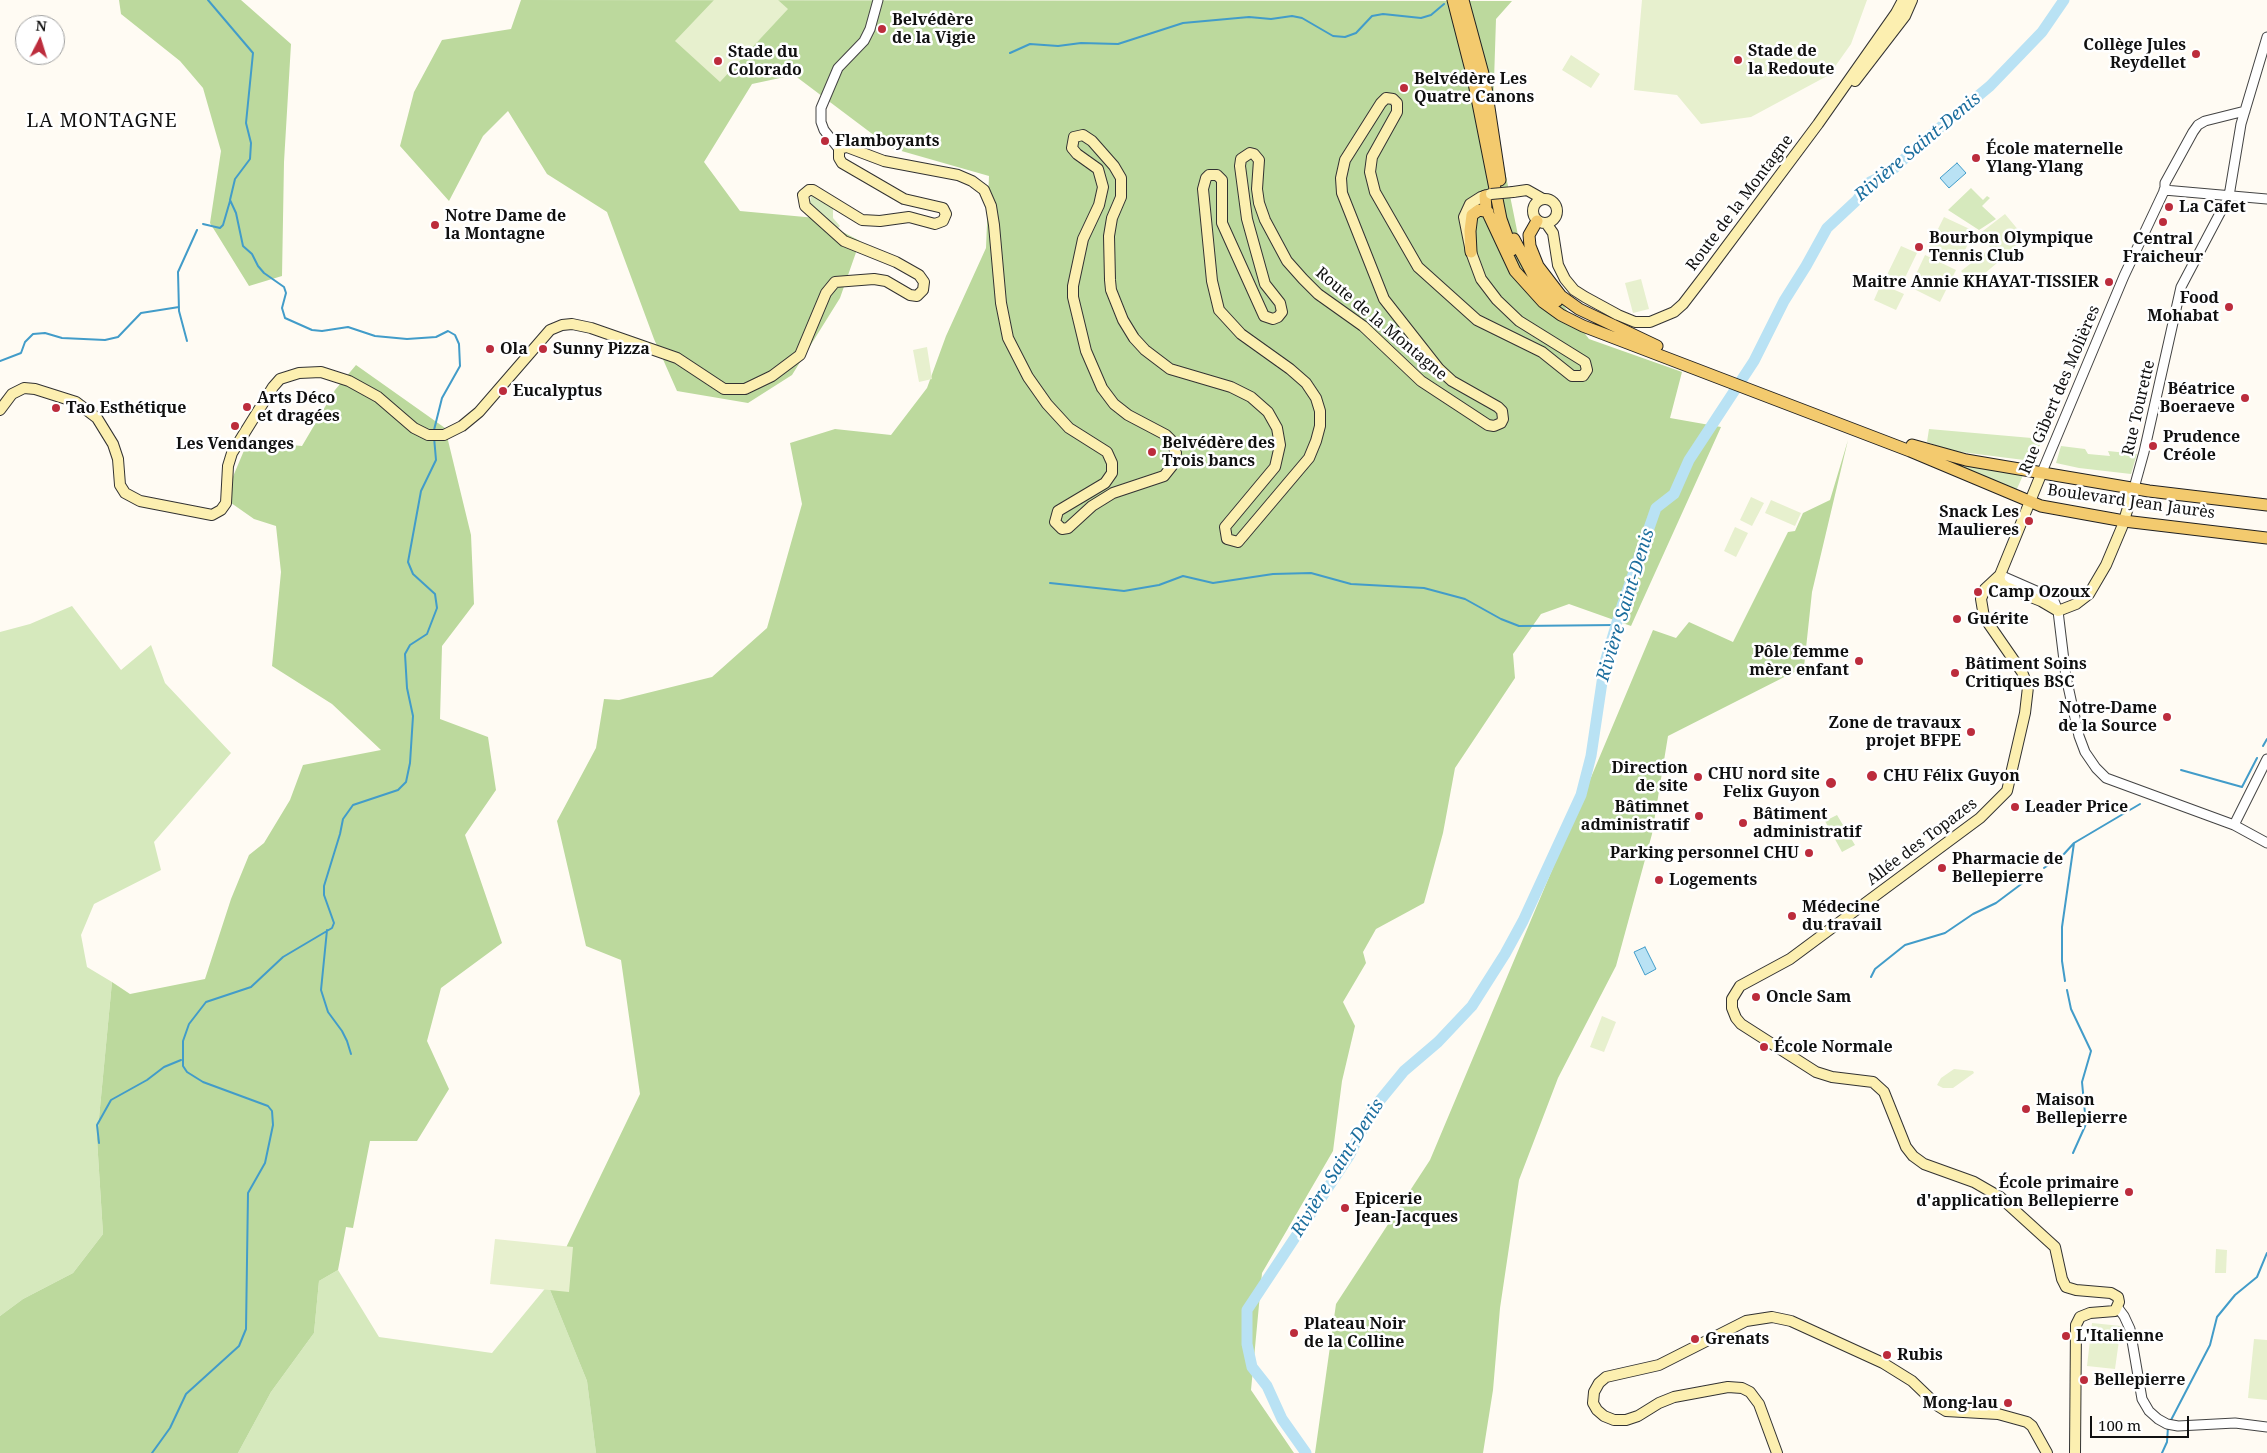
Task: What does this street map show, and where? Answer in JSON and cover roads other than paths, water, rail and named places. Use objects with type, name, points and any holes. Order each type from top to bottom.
[{"type":"main road","points":[[1452,0],[1472,78],[1501,219],[1508,243],[1539,289],[1554,302],[1592,326],[1911,448]]},
{"type":"main road","points":[[1464,0],[1485,82],[1503,203],[1522,256],[1533,275],[1555,299],[1575,313],[1643,344]]},
{"type":"main road","name":"Route de la Montagne","points":[[1541,222],[1553,233],[1558,265],[1565,279],[1574,290],[1618,315],[1635,322],[1650,322],[1674,312],[1683,304],[1818,124],[1896,14],[1903,0]]},
{"type":"main road","name":"Route de la Montagne","points":[[1818,124],[1877,54],[1905,16],[1912,0]]},
{"type":"main road","name":"Route de la Montagne","points":[[839,149],[847,147],[884,161],[958,175],[972,180],[984,190],[994,225],[1001,303],[1008,338],[1028,377],[1047,404],[1069,428],[1107,452],[1112,463],[1112,473],[1105,483],[1058,511],[1055,522],[1062,529],[1072,527],[1092,506],[1113,493],[1164,476],[1172,466],[1176,454],[1171,440],[1166,435],[1128,415],[1114,404],[1102,388],[1086,351],[1074,305],[1073,286],[1083,239],[1099,205],[1103,187],[1098,169],[1077,154],[1072,148],[1074,137],[1078,135],[1088,137],[1114,166],[1121,178],[1121,197],[1112,218],[1109,236],[1110,280],[1111,290],[1123,320],[1134,338],[1145,350],[1170,369],[1225,385],[1251,397],[1268,412],[1278,428],[1280,445],[1275,467],[1225,528],[1225,536],[1234,542],[1241,540],[1309,458],[1320,426],[1320,411],[1316,398],[1306,383],[1290,369],[1241,334],[1219,310],[1214,293],[1203,189],[1206,178],[1209,175],[1217,175],[1222,180],[1222,223],[1264,316],[1273,319],[1282,312],[1280,303],[1265,284],[1247,219],[1240,166],[1241,159],[1250,153],[1254,154],[1259,160],[1257,189],[1259,204],[1265,220],[1287,261],[1303,280],[1318,294],[1363,326],[1421,381],[1494,426],[1502,422],[1502,411],[1452,380],[1439,369],[1384,300],[1342,194],[1341,178],[1346,160],[1384,99],[1393,99],[1397,103],[1398,108],[1372,157],[1371,180],[1418,267],[1477,320],[1542,352],[1572,376],[1579,377],[1586,373],[1587,366],[1585,362],[1519,321],[1497,300],[1481,279],[1470,252],[1465,227],[1466,209],[1473,200],[1488,195]]},
{"type":"main road","points":[[0,410],[12,394],[24,388],[35,389],[76,402],[98,418],[113,444],[118,459],[120,485],[125,493],[140,501],[212,515],[222,510],[226,503],[228,466],[232,453],[273,387],[280,379],[290,375],[321,372],[349,381],[378,397],[414,428],[434,435],[462,426],[479,412],[550,330],[562,325],[591,328],[677,358],[713,384],[724,389],[745,389],[772,376],[800,355],[826,293],[835,282],[880,279],[910,295],[917,296],[921,294],[924,282],[919,275],[896,262],[844,242],[805,206],[804,195],[809,190],[816,191],[858,219],[868,221],[909,217],[935,224],[943,221],[945,211],[943,208],[932,204],[904,198],[842,163],[839,158],[839,149]]},
{"type":"main road","points":[[1527,190],[1555,204],[1556,218],[1541,222],[1528,235],[1538,266],[1560,296],[1578,309],[1643,344],[1583,326],[1561,315],[1543,302],[1515,271],[1488,212],[1488,195],[1527,190]]},
{"type":"main road","points":[[1514,192],[1527,197],[1533,208]]},
{"type":"main road","points":[[1541,222],[1533,215],[1533,208],[1536,202],[1543,199]]},
{"type":"main road","points":[[1470,252],[1472,216],[1479,210],[1488,212]]},
{"type":"main road","name":"Route de la Montagne","points":[[1555,243],[1558,233],[1556,218]]},
{"type":"main road","name":"Boulevard Jean Jaurès","points":[[1911,448],[1959,459],[2134,488],[2267,506]]},
{"type":"main road","name":"Boulevard Jean Jaurès","points":[[1911,448],[2041,506],[2124,521],[2267,538]]},
{"type":"main road","name":"Rue Gibert des Molières","points":[[1982,599],[1985,589],[1999,575],[2042,472]]},
{"type":"main road","name":"Rue Tourette","points":[[2058,611],[2076,604],[2088,594],[2106,566],[2124,521],[2134,488]]},
{"type":"main road","points":[[1999,575],[2001,583],[2006,587],[2041,601],[2058,611]]},
{"type":"main road","points":[[1982,599],[1996,590],[2006,587]]},
{"type":"main road","name":"Allée des Topazes","points":[[1982,599],[1984,618],[2022,672],[2028,687],[2028,698],[2007,791],[1980,818],[1798,953],[1770,972],[1740,986],[1732,999],[1732,1008],[1741,1024],[1816,1072],[1832,1077],[1873,1082],[1879,1086],[1884,1092],[1906,1147],[1913,1156],[1924,1164],[1974,1182],[2000,1197],[2056,1247],[2062,1279],[2066,1287],[2070,1290],[2116,1295],[2119,1299],[2118,1308]]},
{"type":"main road","points":[[2075,1453],[2076,1324],[2080,1317],[2084,1315],[2110,1312],[2118,1308]]},
{"type":"main road","points":[[1777,1453],[1760,1404],[1750,1392],[1742,1388],[1728,1387],[1674,1397],[1659,1403],[1638,1416],[1626,1420],[1614,1420],[1604,1416],[1597,1410],[1592,1402],[1594,1392],[1599,1383],[1606,1377],[1659,1365],[1746,1321],[1772,1316],[1791,1321],[1884,1363],[1912,1381],[1938,1406],[1946,1411],[1998,1414],[2027,1422],[2032,1426],[2046,1453]]},
{"type":"street","points":[[839,149],[824,130],[821,122],[822,108],[838,68],[864,41],[870,29],[878,0]]},
{"type":"street","name":"Rue Tourette","points":[[2134,488],[2144,452],[2181,287],[2229,196],[2241,112],[2267,37]]},
{"type":"street","name":"Rue Gibert des Molières","points":[[2042,472],[2124,276],[2164,190],[2165,182],[2198,124],[2241,112]]},
{"type":"street","points":[[2164,190],[2267,199]]},
{"type":"street","points":[[1999,575],[2048,596],[2054,601],[2058,611],[2066,678],[2079,736],[2085,752],[2096,768],[2106,778],[2234,825],[2267,843]]},
{"type":"street","points":[[2234,825],[2267,759]]},
{"type":"street","points":[[2118,1308],[2130,1329],[2142,1398],[2149,1412],[2158,1419],[2174,1426],[2235,1423],[2267,1427]]},
{"type":"water","points":[[1957,163],[1966,173],[1949,188],[1940,178]]},
{"type":"water","points":[[1645,947],[1656,969],[1645,975],[1634,952]]},
{"type":"waterway","points":[[208,0],[253,53],[246,123],[251,143],[250,159],[235,179],[230,200],[236,213],[243,246],[252,254],[264,273],[284,287],[286,293],[282,308],[285,318],[312,330],[322,331],[348,327],[375,336],[407,339],[436,337],[448,331],[455,335],[459,344],[460,366],[442,398],[434,430]]},
{"type":"waterway","name":"Rivière Saint-Denis","points":[[1306,1453],[1282,1419],[1267,1386],[1252,1367],[1247,1344],[1247,1310],[1349,1156],[1372,1110],[1404,1071],[1438,1042],[1472,1006],[1505,954],[1523,921],[1581,795],[1591,756],[1605,662],[1656,508],[1674,494],[1689,460],[1754,361],[1784,301],[1827,228],[1857,200],[1870,182],[1889,173],[1919,145],[1990,86],[2042,32],[2064,0]]},
{"type":"waterway","points":[[1010,53],[1030,44],[1058,46],[1081,43],[1118,44],[1183,23],[1249,17],[1271,19],[1292,16],[1302,18],[1333,36],[1345,37],[1356,33],[1372,16],[1383,14],[1421,18],[1431,15],[1444,4]]},
{"type":"waterway","points":[[203,224],[220,228],[223,225],[230,201]]},
{"type":"waterway","points":[[187,341],[179,311],[178,272],[197,230]]},
{"type":"waterway","points":[[0,361],[21,353],[25,342],[33,334],[45,333],[62,338],[105,340],[118,337],[141,313],[179,307]]},
{"type":"waterway","points":[[152,1453],[170,1428],[186,1394],[239,1346],[246,1329],[248,1193],[265,1163],[273,1125],[272,1111],[268,1106],[203,1082],[187,1072],[183,1066],[183,1041],[189,1024],[206,1002],[251,987],[283,957],[332,928],[334,923],[324,895],[324,886],[343,819],[353,805],[398,790],[406,782],[410,763],[413,716],[407,688],[405,654],[410,645],[427,634],[437,608],[435,594],[413,574],[408,562],[421,491],[436,460],[434,437]]},
{"type":"waterway","points":[[1050,583],[1124,591],[1159,585],[1183,576],[1213,583],[1273,574],[1311,573],[1351,584],[1424,588],[1465,599],[1501,619],[1519,626],[1616,625]]},
{"type":"waterway","points":[[2263,746],[2267,739]]},
{"type":"waterway","points":[[2181,770],[2242,787],[2257,758]]},
{"type":"waterway","points":[[2044,868],[2064,854],[2074,843],[2140,804]]},
{"type":"waterway","points":[[2065,981],[2062,961],[2062,927],[2074,843]]},
{"type":"waterway","points":[[1871,977],[1875,969],[1905,945],[1945,933],[1973,914],[1996,903],[2024,882]]},
{"type":"waterway","points":[[327,930],[321,990],[328,1012],[342,1031],[351,1054]]},
{"type":"waterway","points":[[2067,990],[2071,1009],[2091,1051],[2082,1082],[2086,1124],[2073,1153]]},
{"type":"waterway","points":[[99,1143],[97,1125],[111,1100],[147,1080],[164,1067],[181,1060]]},
{"type":"waterway","points":[[2170,1422],[2210,1345],[2217,1317],[2235,1295],[2257,1277],[2267,1253]]},
{"type":"waterway","points":[[2162,1453],[2167,1442],[2168,1427]]},
{"type":"place","name":"Belvédère de la Vigie","points":[[882,29]]},
{"type":"place","name":"Collège Jules Reydellet","points":[[2196,54]]},
{"type":"place","name":"Stade de la Redoute","points":[[1738,60]]},
{"type":"place","name":"Stade du Colorado","points":[[718,61]]},
{"type":"place","name":"Belvédère Les Quatre Canons","points":[[1404,88]]},
{"type":"place","name":"Flamboyants","points":[[825,141]]},
{"type":"place","name":"École maternelle Ylang-Ylang","points":[[1976,158]]},
{"type":"place","name":"La Cafet","points":[[2169,207]]},
{"type":"place","name":"Central Fraicheur","points":[[2163,222]]},
{"type":"place","name":"Notre Dame de la Montagne","points":[[435,225]]},
{"type":"place","name":"Bourbon Olympique Tennis Club","points":[[1919,247]]},
{"type":"place","name":"Maitre Annie KHAYAT-TISSIER","points":[[2109,282]]},
{"type":"place","name":"Food Mohabat","points":[[2229,307]]},
{"type":"place","name":"Ola","points":[[490,349]]},
{"type":"place","name":"Sunny Pizza","points":[[543,349]]},
{"type":"place","name":"Eucalyptus","points":[[503,391]]},
{"type":"place","name":"Béatrice Boeraeve","points":[[2245,398]]},
{"type":"place","name":"Arts Déco et dragées","points":[[247,407]]},
{"type":"place","name":"Tao Esthétique","points":[[56,408]]},
{"type":"place","name":"Les Vendanges","points":[[235,426]]},
{"type":"place","name":"Prudence Créole","points":[[2153,446]]},
{"type":"place","name":"Belvédère des Trois bancs","points":[[1152,452]]},
{"type":"place","name":"Snack Les Maulieres","points":[[2029,521]]},
{"type":"place","name":"Camp Ozoux","points":[[1978,592]]},
{"type":"place","name":"Guérite","points":[[1957,619]]},
{"type":"place","name":"Pôle femme mère enfant","points":[[1859,661]]},
{"type":"place","name":"Bâtiment Soins Critiques BSC","points":[[1955,673]]},
{"type":"place","name":"Notre-Dame de la Source","points":[[2167,717]]},
{"type":"place","name":"Zone de travaux projet BFPE","points":[[1971,732]]},
{"type":"place","name":"CHU Félix Guyon","points":[[1872,776]]},
{"type":"place","name":"Direction de site","points":[[1698,777]]},
{"type":"place","name":"CHU nord site Felix Guyon","points":[[1831,783]]},
{"type":"place","name":"Leader Price","points":[[2015,807]]},
{"type":"place","name":"Bâtimnet administratif","points":[[1699,816]]},
{"type":"place","name":"Bâtiment administratif","points":[[1743,823]]},
{"type":"place","name":"Parking personnel CHU","points":[[1809,853]]},
{"type":"place","name":"Pharmacie de Bellepierre","points":[[1942,868]]},
{"type":"place","name":"Logements","points":[[1659,880]]},
{"type":"place","name":"Médecine du travail","points":[[1792,916]]},
{"type":"place","name":"Oncle Sam","points":[[1756,997]]},
{"type":"place","name":"École Normale","points":[[1764,1047]]},
{"type":"place","name":"Maison Bellepierre","points":[[2026,1109]]},
{"type":"place","name":"École primaire d'application Bellepierre","points":[[2129,1192]]},
{"type":"place","name":"Epicerie Jean-Jacques","points":[[1345,1208]]},
{"type":"place","name":"Plateau Noir de la Colline","points":[[1294,1333]]},
{"type":"place","name":"L'Italienne","points":[[2066,1336]]},
{"type":"place","name":"Grenats","points":[[1695,1339]]},
{"type":"place","name":"Rubis","points":[[1887,1355]]},
{"type":"place","name":"Bellepierre","points":[[2084,1380]]},
{"type":"place","name":"Mong-lau","points":[[2008,1403]]},
{"type":"district","name":"LA MONTAGNE","points":[[102,122]]}]
